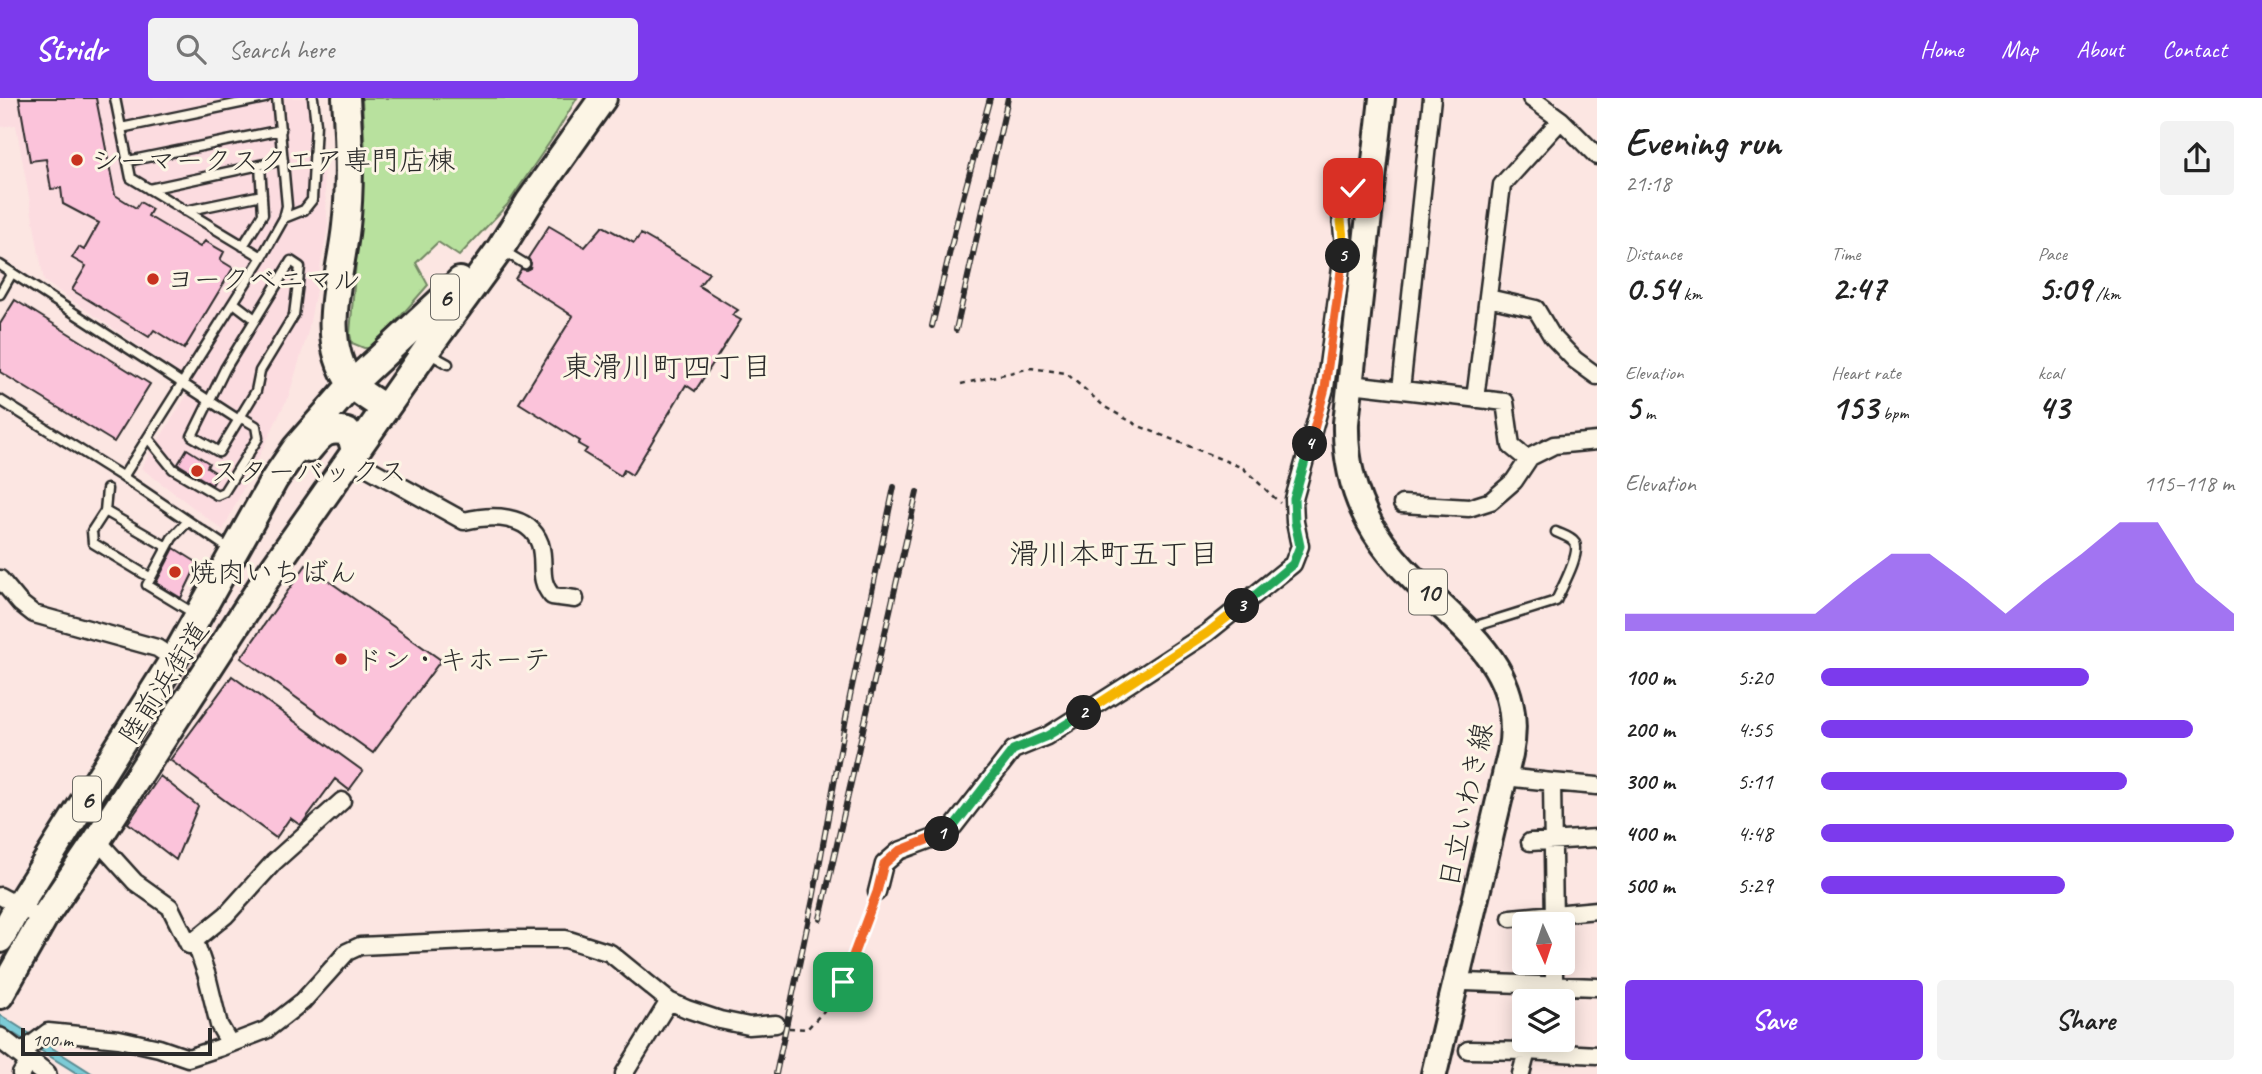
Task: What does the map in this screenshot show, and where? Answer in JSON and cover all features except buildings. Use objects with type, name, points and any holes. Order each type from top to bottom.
[{"type":"highway","points":[[346,98],[349,163],[346,225],[333,323],[338,355],[352,384],[385,408]]},
{"type":"highway","name":"陸前浜街道","points":[[0,995],[43,919],[245,615],[268,576],[500,249],[530,201],[603,98]]},
{"type":"highway","name":"陸前浜街道","points":[[0,939],[9,901],[174,659],[274,480],[296,448],[352,384],[445,298],[530,201]]},
{"type":"highway","points":[[274,480],[294,468],[324,433],[335,429],[347,432],[352,439],[353,454]]},
{"type":"highway","points":[[234,551],[268,576]]},
{"type":"highway","points":[[174,659],[189,663],[203,659],[233,621],[245,615]]},
{"type":"main road","name":"日立いわき線","points":[[1382,98],[1346,423],[1351,477],[1362,507],[1383,544],[1492,658],[1510,696],[1514,730],[1434,1074]]},
{"type":"street","points":[[1401,390],[1432,98]]},
{"type":"street","points":[[1531,98],[1561,120],[1597,156]]},
{"type":"street","points":[[1475,399],[1502,185],[1561,120]]},
{"type":"street","points":[[877,892],[884,864],[899,851],[934,838],[954,826],[1013,750],[1047,736],[1207,633],[1293,564],[1300,546],[1294,499],[1325,388],[1344,245],[1340,205],[1345,195],[1353,188],[1363,183],[1373,183]]},
{"type":"street","points":[[1488,298],[1536,309],[1552,336],[1575,360],[1597,376]]},
{"type":"street","points":[[1351,384],[1505,402],[1511,446],[1528,460]]},
{"type":"street","points":[[1402,505],[1469,508],[1491,501],[1514,481],[1530,457],[1554,445],[1597,441]]},
{"type":"street","points":[[353,454],[464,521],[478,512],[519,522],[534,534],[540,546],[544,587],[552,596],[575,599]]},
{"type":"street","points":[[0,579],[20,603],[34,614],[157,648],[174,659]]},
{"type":"street","points":[[1505,777],[1597,786]]},
{"type":"street","points":[[1552,782],[1554,912]]},
{"type":"street","points":[[97,840],[135,882],[170,907],[189,945],[226,915],[274,862],[342,801]]},
{"type":"street","points":[[1530,842],[1597,838]]},
{"type":"street","points":[[9,901],[43,919]]},
{"type":"street","points":[[1575,915],[1597,910]]},
{"type":"street","points":[[23,1063],[48,1032],[119,1039],[188,1058],[266,1030],[303,1001],[347,951],[360,946],[435,941],[566,939],[610,953],[669,1001],[720,1020],[748,1026],[776,1024]]},
{"type":"street","points":[[195,941],[219,1025],[230,1044]]},
{"type":"street","points":[[1553,989],[1554,975]]},
{"type":"street","points":[[1457,980],[1597,987]]},
{"type":"street","points":[[624,1074],[669,1001]]},
{"type":"street","points":[[0,1038],[23,1063],[46,1074]]},
{"type":"street","points":[[1468,1050],[1512,1048]]},
{"type":"street","points":[[1521,1074],[1535,1052]]},
{"type":"street","points":[[1575,1052],[1597,1055]]},
{"type":"lane","points":[[121,128],[265,98]]},
{"type":"lane","points":[[123,477],[234,303],[284,218],[287,206],[277,98]]},
{"type":"lane","points":[[284,218],[304,210],[312,200],[316,124],[313,98]]},
{"type":"lane","points":[[118,99],[131,178],[262,257]]},
{"type":"lane","points":[[128,161],[281,130]]},
{"type":"lane","points":[[149,189],[283,160]]},
{"type":"lane","points":[[243,246],[263,214],[260,165]]},
{"type":"lane","points":[[186,211],[262,195]]},
{"type":"lane","points":[[500,249],[524,264]]},
{"type":"lane","points":[[291,261],[300,267],[294,315],[260,372],[256,391],[219,452],[192,436],[225,369],[255,319],[291,261]]},
{"type":"lane","points":[[0,265],[209,400],[256,426],[258,438],[224,492],[217,495],[173,469],[148,438]]},
{"type":"lane","points":[[0,294],[12,273]]},
{"type":"lane","points":[[234,303],[255,319]]},
{"type":"lane","points":[[425,352],[448,364]]},
{"type":"lane","points":[[0,400],[234,551]]},
{"type":"lane","points":[[107,489],[105,511],[92,531],[93,543],[150,578]]},
{"type":"lane","points":[[105,511],[167,547]]},
{"type":"lane","points":[[188,521],[172,538],[147,585],[198,615]]},
{"type":"lane","points":[[1468,634],[1476,626],[1556,601],[1576,556],[1577,547],[1567,537],[1556,532]]},
{"type":"path","points":[[961,384],[1031,368],[1066,373],[1105,407],[1139,426],[1243,468],[1295,517]]},
{"type":"path","points":[[776,1024],[807,1029],[823,1012],[843,982],[877,892]]},
{"type":"shaded area","points":[[0,98],[317,98],[328,226],[308,332],[289,395],[223,530],[141,468],[194,384],[44,281],[16,125],[0,127]]},
{"type":"green space","points":[[362,98],[577,98],[507,205],[459,256],[438,242],[416,263],[428,285],[373,348],[352,343],[350,334],[365,153]]},
{"type":"water","points":[[0,1015],[93,1074],[78,1074],[0,1025]]},
{"type":"railway","points":[[932,326],[990,98]]},
{"type":"railway","points":[[956,330],[1008,98]]},
{"type":"railway","points":[[776,1074],[894,487]]},
{"type":"railway","points":[[820,919],[917,492]]},
{"type":"place","name":"シーマークスクエア専門店棟","points":[[77,160]]},
{"type":"place","name":"ヨークベニマル","points":[[153,279]]},
{"type":"place","name":"スターバックス","points":[[197,471]]},
{"type":"place","name":"焼肉いちばん","points":[[175,572]]},
{"type":"place","name":"ドン・キホーテ","points":[[341,659]]},
{"type":"district","name":"東滑川町四丁目","points":[[667,367]]},
{"type":"district","name":"滑川本町五丁目","points":[[1114,554]]},
{"type":"route","points":[[843,982],[877,892],[884,864],[899,851],[934,838],[954,826],[1013,750],[1047,736],[1207,633],[1293,564],[1300,546],[1294,499],[1325,388],[1344,245],[1340,205],[1345,195],[1353,188]]}]
